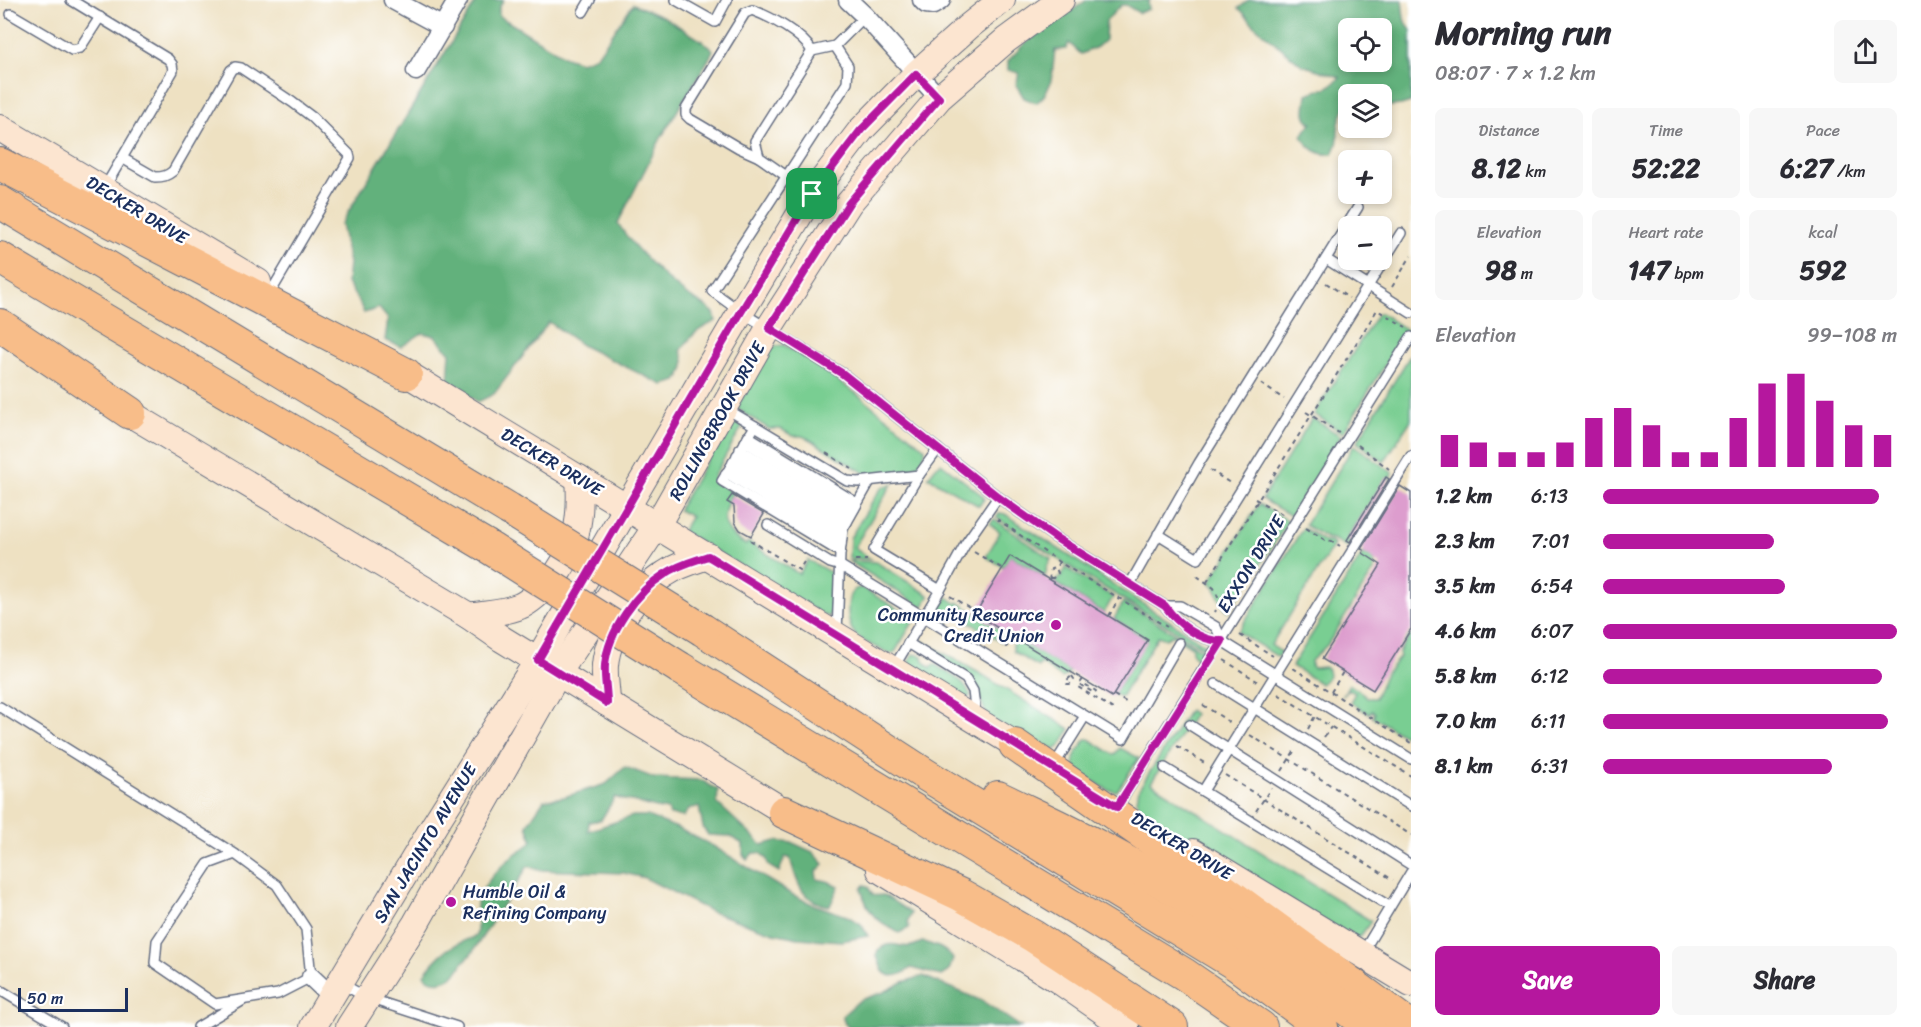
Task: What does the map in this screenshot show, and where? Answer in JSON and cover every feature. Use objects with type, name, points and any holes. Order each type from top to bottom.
[{"type":"highway","points":[[0,164],[406,374]]},
{"type":"highway","points":[[0,202],[509,509],[703,630],[926,775],[1237,965],[1322,1027]]},
{"type":"highway","points":[[0,258],[485,545],[680,668],[1184,974],[1261,1027]]},
{"type":"highway","points":[[0,325],[130,413]]},
{"type":"highway","points":[[1015,745],[1218,886],[1411,1027]]},
{"type":"highway","points":[[926,775],[973,784],[1120,858],[1227,923],[1329,995],[1369,1027]]},
{"type":"highway","points":[[784,812],[961,896],[1033,936],[1172,1027]]},
{"type":"highway","points":[[1184,974],[1250,1027]]},
{"type":"main road","name":"ROLLINGBROOK DRIVE","points":[[548,666],[627,507],[812,194],[861,130],[916,74],[1002,0]]},
{"type":"main road","points":[[1006,40],[1015,15],[1029,0]]},
{"type":"main road","name":"ROLLINGBROOK DRIVE","points":[[548,666],[657,525],[769,328],[849,203],[939,98],[1006,40],[1061,0]]},
{"type":"main road","name":"DECKER DRIVE","points":[[0,128],[272,290],[406,374],[1411,984]]},
{"type":"main road","points":[[0,336],[469,616],[502,639],[1058,980],[1126,1027]]},
{"type":"main road","points":[[469,616],[520,606],[541,591],[557,573],[570,551],[578,528],[581,503],[579,478]]},
{"type":"main road","points":[[607,703],[605,665],[611,641],[620,621],[649,585],[682,564],[708,556]]},
{"type":"main road","name":"SAN JACINTO AVENUE","points":[[314,1027],[435,824],[548,666]]},
{"type":"main road","name":"SAN JACINTO AVENUE","points":[[349,1027],[416,923],[548,666]]},
{"type":"street","points":[[393,0],[443,27]]},
{"type":"street","points":[[416,71],[458,0]]},
{"type":"street","points":[[848,0],[939,98]]},
{"type":"street","points":[[922,0],[926,4],[933,5],[941,0]]},
{"type":"street","points":[[310,977],[336,990]]},
{"type":"lane","points":[[71,0],[168,59],[172,64],[173,71],[103,190]]},
{"type":"lane","points":[[582,12],[590,0]]},
{"type":"lane","points":[[676,0],[715,22],[727,0]]},
{"type":"lane","points":[[812,51],[806,41],[752,10],[746,13],[686,109],[686,115],[690,119],[759,157],[812,194]]},
{"type":"lane","points":[[11,14],[72,50],[80,48],[100,17]]},
{"type":"lane","points":[[759,157],[755,141],[812,51],[835,46],[865,16]]},
{"type":"lane","points":[[835,46],[848,66],[847,83],[712,291],[741,312],[843,374],[998,497],[1056,538],[1165,606],[1174,619],[1209,641],[1222,641],[1411,759]]},
{"type":"lane","points":[[122,158],[155,177],[168,175],[173,171],[231,70],[235,67],[241,68],[312,117],[349,154],[350,158],[272,290]]},
{"type":"lane","points":[[1130,584],[1199,463],[1358,207]]},
{"type":"lane","points":[[1158,534],[1198,559],[1401,234]]},
{"type":"lane","points":[[1326,259],[1411,313]]},
{"type":"lane","name":"EXXON DRIVE","points":[[1117,807],[1411,337]]},
{"type":"lane","points":[[725,408],[847,481],[858,482],[919,475]]},
{"type":"lane","points":[[737,455],[755,426]]},
{"type":"lane","points":[[938,449],[919,475],[874,550],[940,590]]},
{"type":"lane","points":[[737,455],[847,526]]},
{"type":"lane","points":[[737,455],[847,526]]},
{"type":"lane","points":[[737,455],[847,526]]},
{"type":"lane","points":[[737,455],[847,526]]},
{"type":"lane","points":[[1203,791],[1411,456]]},
{"type":"lane","points":[[837,635],[841,566],[847,526],[870,481]]},
{"type":"lane","points":[[893,669],[966,543],[998,497]]},
{"type":"lane","points":[[768,525],[830,563],[841,566],[1123,739],[1179,643]]},
{"type":"lane","points":[[1165,606],[1180,606],[1216,627],[1222,641]]},
{"type":"lane","points":[[908,643],[966,679],[973,691],[976,721]]},
{"type":"lane","points":[[1216,684],[1411,806]]},
{"type":"lane","points":[[0,706],[235,854],[277,885],[306,928],[310,977],[278,994],[215,1004],[155,963],[157,941],[208,864],[235,854]]},
{"type":"lane","points":[[1053,768],[1085,716]]},
{"type":"lane","points":[[1190,725],[1411,865]]},
{"type":"lane","points":[[1165,768],[1389,906]]},
{"type":"lane","points":[[1362,953],[1411,872]]},
{"type":"lane","points":[[0,990],[62,1027]]},
{"type":"lane","points":[[336,990],[457,1027]]},
{"type":"lane","points":[[198,1027],[246,999]]},
{"type":"path","points":[[1207,582],[1411,256]]},
{"type":"path","points":[[1315,277],[1348,298]]},
{"type":"path","points":[[1369,310],[1375,314]]},
{"type":"path","points":[[1377,310],[1407,327]]},
{"type":"path","points":[[1251,378],[1287,400]]},
{"type":"path","points":[[1306,412],[1341,434]]},
{"type":"path","points":[[1355,444],[1394,472]]},
{"type":"path","points":[[1199,463],[1233,484]]},
{"type":"path","points":[[1257,500],[1289,518]]},
{"type":"path","points":[[987,512],[1059,562],[1167,627]]},
{"type":"path","points":[[1303,527],[1345,549]]},
{"type":"path","points":[[750,540],[799,570],[807,558]]},
{"type":"path","points":[[974,552],[1003,569]]},
{"type":"path","points":[[1049,579],[1051,569],[1056,568],[1059,562]]},
{"type":"path","points":[[1197,576],[1214,588],[1220,602],[1213,617]]},
{"type":"path","points":[[940,590],[976,612]]},
{"type":"path","points":[[1109,616],[1119,598]]},
{"type":"path","points":[[1237,633],[1278,659]]},
{"type":"path","points":[[1214,655],[1261,684]]},
{"type":"path","points":[[1288,665],[1411,743]]},
{"type":"path","points":[[1331,692],[1343,672]]},
{"type":"path","points":[[1083,679],[1081,682],[1096,691],[1094,693],[1079,684],[1078,687],[1113,708]]},
{"type":"path","points":[[1272,691],[1332,725],[1411,776]]},
{"type":"path","points":[[1114,694],[1140,710]]},
{"type":"path","points":[[1203,705],[1236,726]]},
{"type":"path","points":[[1306,731],[1316,717]]},
{"type":"path","points":[[1318,748],[1332,725]]},
{"type":"path","points":[[1245,731],[1411,835]]},
{"type":"path","points":[[1280,773],[1298,745]]},
{"type":"path","points":[[1177,746],[1211,767]]},
{"type":"path","points":[[1220,772],[1393,880]]},
{"type":"path","points":[[1255,814],[1272,786]]},
{"type":"green space","points":[[477,0],[504,0],[499,7],[499,16],[565,57],[581,62],[597,56],[633,4],[664,17],[713,50],[662,136],[618,223],[639,250],[666,278],[714,313],[716,321],[696,333],[681,351],[684,367],[677,381],[663,385],[583,346],[549,322],[494,394],[478,402],[448,382],[450,353],[435,336],[422,333],[401,347],[385,340],[388,319],[379,308],[364,313],[347,283],[349,263],[341,224]]},
{"type":"green space","points":[[1087,0],[1150,0],[1149,9],[1139,13],[1126,5],[1121,5],[1106,21],[1105,40],[1097,47],[1081,54],[1069,43],[1066,49],[1055,50],[1051,80],[1046,92],[1036,103],[1024,98],[1016,85],[1019,73],[1008,70],[1008,61],[1025,43]]},
{"type":"green space","points":[[1249,0],[1402,0],[1404,18],[1411,31],[1411,102],[1392,106],[1392,84],[1338,84],[1338,141],[1333,154],[1323,154],[1314,150],[1302,136],[1312,123],[1305,114],[1307,94],[1330,86],[1340,77],[1302,65],[1256,27],[1239,8]]},
{"type":"green space","points":[[1378,313],[1406,331],[1343,433],[1314,414]]},
{"type":"green space","points":[[784,345],[857,394],[925,448],[924,457],[919,463],[904,471],[869,476],[809,439],[793,436],[781,429],[769,429],[739,410],[737,407],[769,349]]},
{"type":"green space","points":[[1411,354],[1411,420],[1384,462],[1357,442]]},
{"type":"green space","points":[[1312,418],[1341,436],[1291,516],[1262,499]]},
{"type":"green space","points":[[730,420],[741,424],[742,427],[714,476],[715,482],[733,492],[724,516],[727,528],[738,540],[746,545],[748,542],[799,574],[808,560],[830,572],[833,577],[833,611],[829,616],[825,616],[682,531],[691,516],[678,510]]},
{"type":"green space","points":[[1354,445],[1393,473],[1389,479],[1386,478],[1347,539],[1350,542],[1347,547],[1305,525]]},
{"type":"green space","points":[[941,463],[983,496],[984,499],[979,506],[928,477]]},
{"type":"green space","points":[[892,484],[854,548],[871,559],[849,558],[850,538],[877,494],[883,487]]},
{"type":"green space","points":[[1259,504],[1289,521],[1229,612],[1210,582]]},
{"type":"green space","points":[[1000,513],[1005,514],[1206,645],[1207,650],[1067,565],[996,517]]},
{"type":"green space","points":[[994,519],[1051,559],[1045,577],[1011,556],[1004,567],[986,557],[1000,532],[990,524]]},
{"type":"green space","points":[[1303,528],[1334,545],[1271,645],[1281,652],[1278,657],[1238,632]]},
{"type":"green space","points":[[1363,553],[1374,559],[1374,570],[1328,644],[1311,661],[1313,668],[1325,667],[1328,670],[1329,676],[1321,684],[1292,666]]},
{"type":"green space","points":[[849,561],[876,562],[929,597],[922,607]]},
{"type":"green space","points":[[1066,568],[1113,597],[1104,613],[1054,582],[1062,576]]},
{"type":"green space","points":[[862,588],[915,619],[895,652],[891,654],[873,646],[854,633],[848,618],[848,607],[851,593]]},
{"type":"green space","points":[[947,597],[1010,635],[1001,642],[955,613],[948,623],[937,613]]},
{"type":"green space","points":[[1123,602],[1205,652],[1199,661],[1192,654],[1192,647],[1173,635],[1166,639],[1158,636],[1121,697],[1114,694],[1147,640],[1114,619]]},
{"type":"green space","points":[[1410,635],[1411,740],[1373,717],[1375,713],[1372,711],[1369,714],[1350,702],[1355,693],[1348,689],[1342,697],[1349,684],[1368,698],[1375,698],[1386,673],[1400,657],[1399,652]]},
{"type":"green space","points":[[1017,639],[1070,671],[1062,678],[1041,663],[1038,667],[1013,651],[1013,644]]},
{"type":"green space","points":[[922,641],[1070,729],[1063,742],[1058,748],[1044,752],[987,716],[977,691],[960,670],[922,645]]},
{"type":"green space","points":[[913,654],[922,656],[931,668],[934,664],[961,681],[971,695],[965,700],[909,667]]},
{"type":"green space","points":[[1189,710],[1194,714],[1151,783],[1371,921],[1360,937],[1349,937],[1140,810],[1137,800],[1139,789]]},
{"type":"green space","points":[[1086,739],[1114,755],[1120,748],[1139,758],[1117,791],[1108,790],[1077,771],[1074,758]]},
{"type":"green space","points":[[625,767],[654,778],[701,780],[718,790],[717,803],[762,845],[776,841],[793,843],[813,852],[824,864],[816,872],[817,879],[839,886],[830,906],[820,904],[806,896],[798,883],[790,858],[785,857],[779,872],[769,866],[766,858],[760,853],[753,853],[747,860],[743,854],[743,844],[729,836],[708,835],[703,827],[699,807],[690,808],[683,817],[670,815],[668,810],[615,797],[601,820],[589,822],[588,831],[633,816],[647,816],[713,846],[791,894],[847,916],[861,924],[868,936],[842,941],[798,938],[774,933],[712,912],[645,878],[624,873],[540,870],[528,866],[472,953],[457,972],[440,981],[427,978],[424,974],[441,955],[453,946],[476,936],[477,904],[480,894],[500,868],[530,843],[532,840],[527,825],[544,800],[564,797],[606,784]]},
{"type":"green space","points":[[864,885],[868,886],[874,895],[884,895],[911,913],[908,921],[909,928],[899,933],[874,916],[861,889]]},
{"type":"green space","points":[[922,942],[931,944],[950,955],[953,959],[949,971],[941,976],[911,968],[902,974],[893,976],[885,973],[877,956],[878,950],[891,944],[906,947]]},
{"type":"green space","points":[[923,976],[982,1001],[1021,1027],[849,1027],[845,1024],[842,1016],[860,1000]]},
{"type":"building","points":[[1386,477],[1389,479],[1350,542],[1347,540]]},
{"type":"building","points":[[1400,486],[1411,493],[1411,629],[1373,690],[1322,659],[1381,565],[1363,553],[1364,550],[1361,549]]},
{"type":"building","points":[[732,495],[764,514],[751,536],[740,530],[735,522],[734,506],[727,502]]},
{"type":"building","points":[[1010,556],[1148,640],[1112,697],[975,614]]},
{"type":"place","name":"Community Resource Credit Union","points":[[1056,625]]},
{"type":"place","name":"Humble Oil & Refining Company","points":[[451,902]]},
{"type":"route","points":[[916,74],[939,98],[849,203],[769,328],[843,374],[998,497],[1056,538],[1165,606],[1174,619],[1189,629],[1209,641],[1222,641],[1117,807],[708,556],[682,564],[649,585],[620,621],[611,641],[605,665],[607,703],[538,660],[812,194],[861,130],[916,74]]}]
